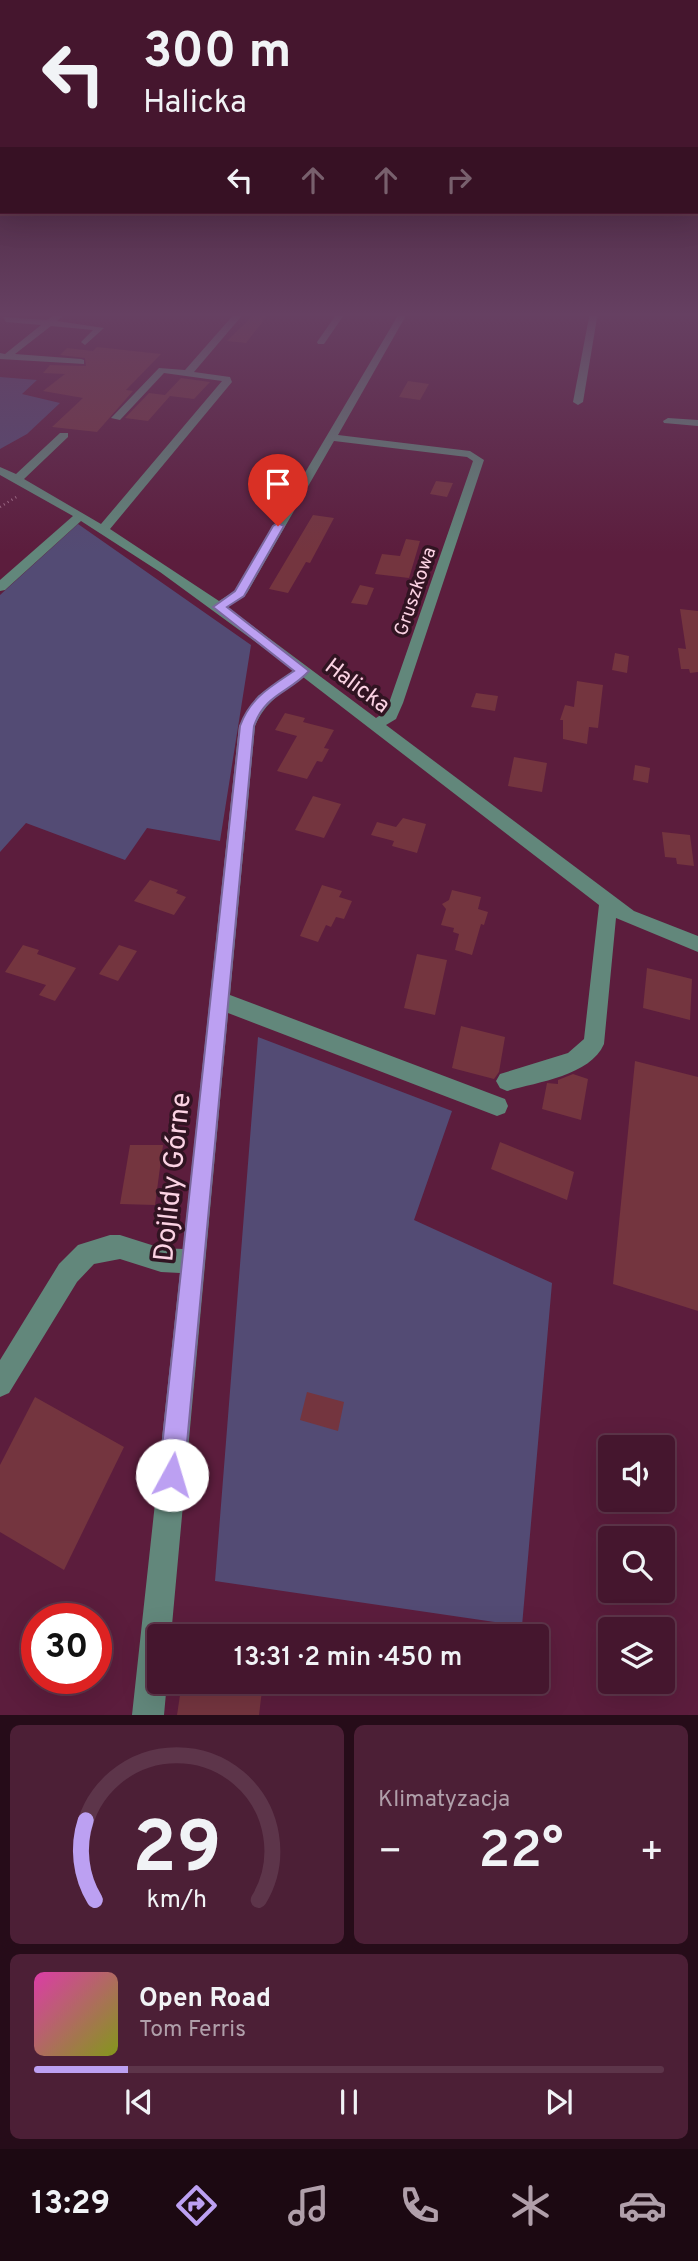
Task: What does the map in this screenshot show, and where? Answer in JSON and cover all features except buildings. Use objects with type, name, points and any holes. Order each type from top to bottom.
[{"type":"street","points":[[116,418],[141,392]]},
{"type":"street","points":[[104,528],[219,392]]},
{"type":"street","points":[[219,607],[240,593],[356,392]]},
{"type":"street","points":[[578,402],[580,392]]},
{"type":"street","points":[[668,421],[698,423]]},
{"type":"street","points":[[18,479],[64,435]]},
{"type":"street","name":"Gruszkowa","points":[[329,437],[470,454],[479,460],[396,703],[391,715],[374,726]]},
{"type":"street","name":"Halicka","points":[[0,470],[104,528],[219,607],[608,903],[641,923],[698,944]]},
{"type":"street","points":[[0,587],[81,515]]},
{"type":"street","name":"Dojlidy Górne","points":[[148,1715],[247,726],[253,709],[263,698],[302,671]]},
{"type":"street","points":[[507,1081],[574,1061],[594,1044],[608,903]]},
{"type":"street","points":[[219,1000],[497,1106]]},
{"type":"street","points":[[0,1384],[68,1273],[87,1254],[120,1247],[161,1260],[192,1262]]},
{"type":"path","points":[[0,507],[31,487]]},
{"type":"shaded area","points":[[0,392],[24,392],[22,394],[60,403],[27,434],[0,449]]},
{"type":"shaded area","points":[[78,524],[251,645],[220,841],[147,828],[125,860],[26,823],[0,852],[0,595]]},
{"type":"shaded area","points":[[258,1037],[452,1111],[414,1220],[552,1283],[522,1624],[215,1581]]},
{"type":"route","points":[[172,1475],[247,726],[253,709],[263,698],[302,671],[219,607],[240,593],[278,526]]}]
